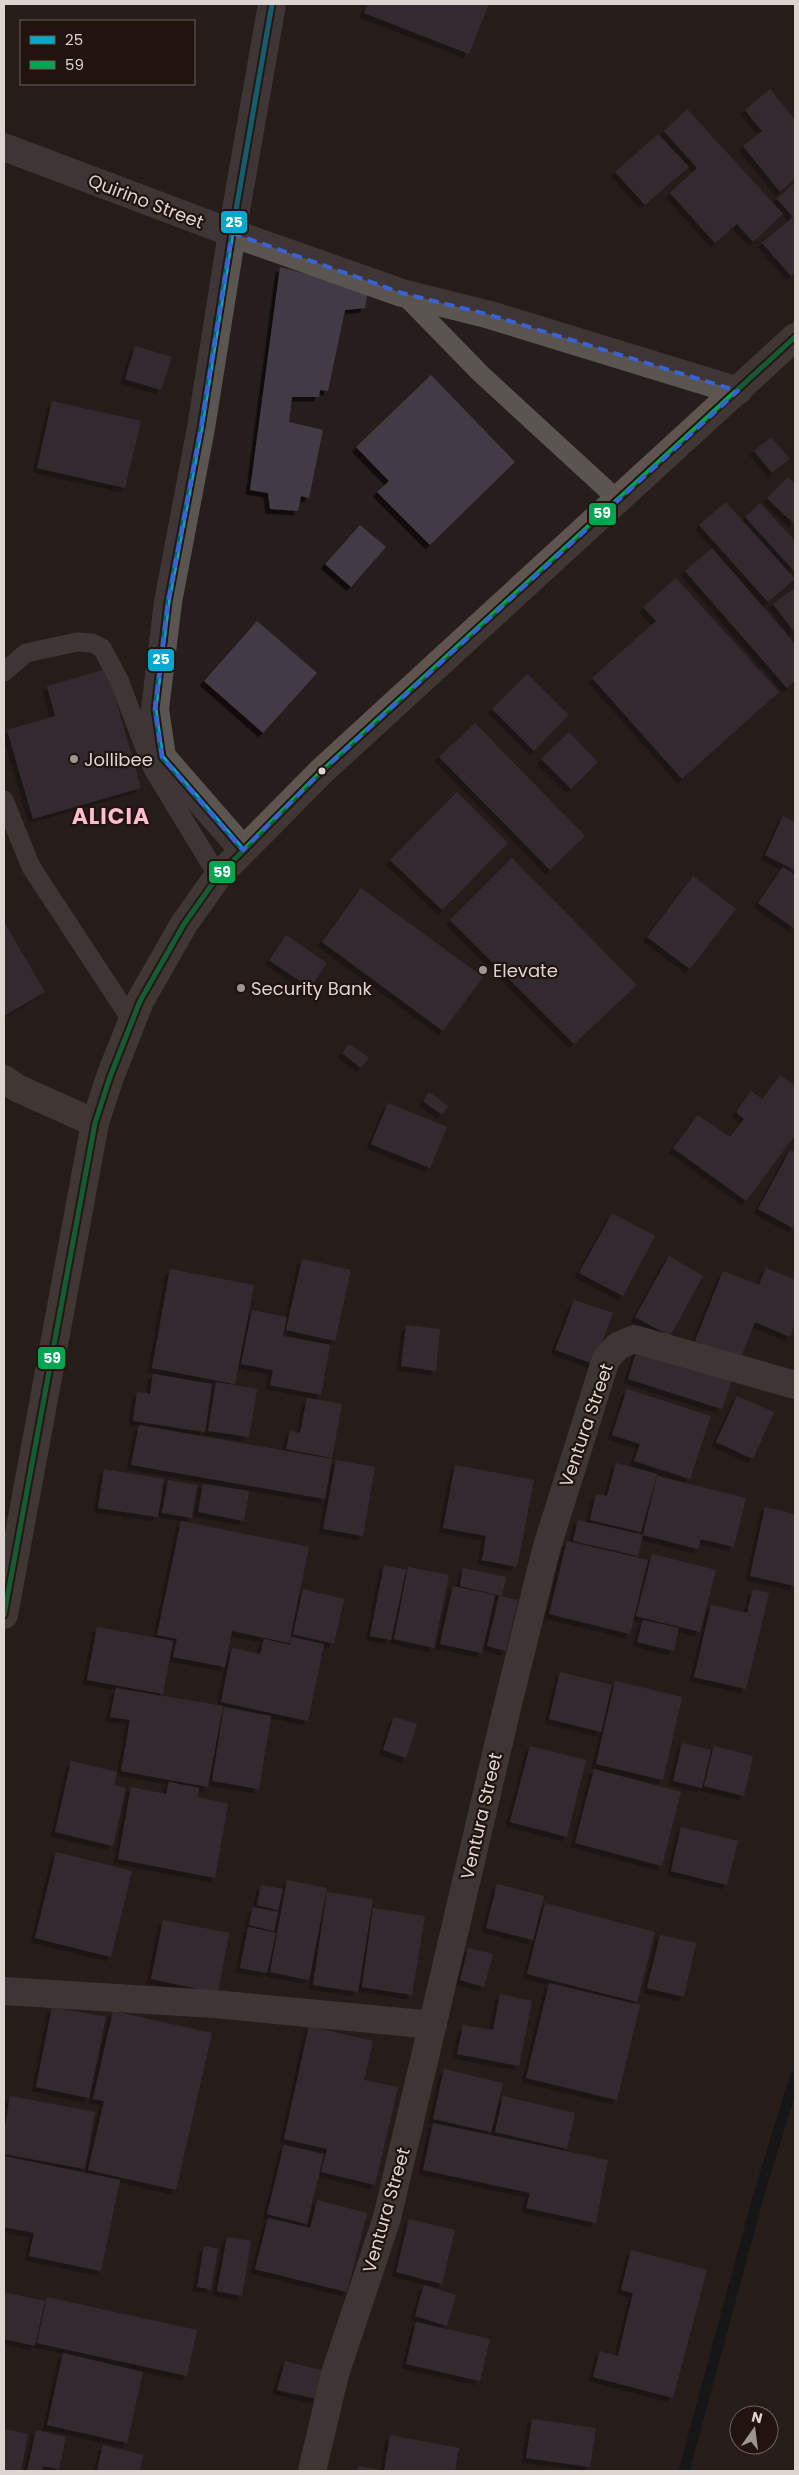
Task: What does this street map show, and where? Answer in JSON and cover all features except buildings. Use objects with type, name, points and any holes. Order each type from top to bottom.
[{"type":"main road","points":[[4,1615],[95,1124],[110,1077],[140,1001],[184,924],[218,876],[322,771],[795,337]]},
{"type":"main road","points":[[8,1087],[95,1124]]},
{"type":"street","points":[[242,850],[162,757],[155,709],[168,602],[201,428],[232,233],[272,4]]},
{"type":"street","name":"Quirino Street","points":[[4,148],[232,233],[402,293],[499,318],[738,391]]},
{"type":"street","name":"Ventura Street","points":[[312,2471],[335,2374],[387,2218],[546,1550],[606,1359],[618,1346],[634,1339],[795,1385]]},
{"type":"street","points":[[4,1991],[214,2004],[433,2025]]},
{"type":"lane","points":[[402,293],[481,374],[618,499]]},
{"type":"lane","points":[[4,672],[26,653],[77,642],[92,643],[102,648],[119,680],[153,769],[218,876]]},
{"type":"lane","points":[[4,800],[31,867],[132,1021]]},
{"type":"highlighted area","points":[[232,233],[402,293],[490,315],[738,391],[617,499],[322,771],[243,850],[162,757],[155,709],[168,602],[201,428]]},
{"type":"waterway","points":[[684,2471],[759,2194],[795,2077]]},
{"type":"transit line","name":"25","points":[[243,850],[162,757],[155,709],[168,602],[201,428],[232,233],[272,4]]},
{"type":"transit line","name":"59","points":[[4,1615],[95,1123],[110,1077],[140,1001],[184,924],[218,876],[322,771],[795,337]]},
{"type":"place","name":"Jollibee","points":[[74,759]]},
{"type":"place","name":"Elevate","points":[[483,970]]},
{"type":"place","name":"Security Bank","points":[[241,988]]},
{"type":"district","name":"ALICIA","points":[[111,816]]}]
